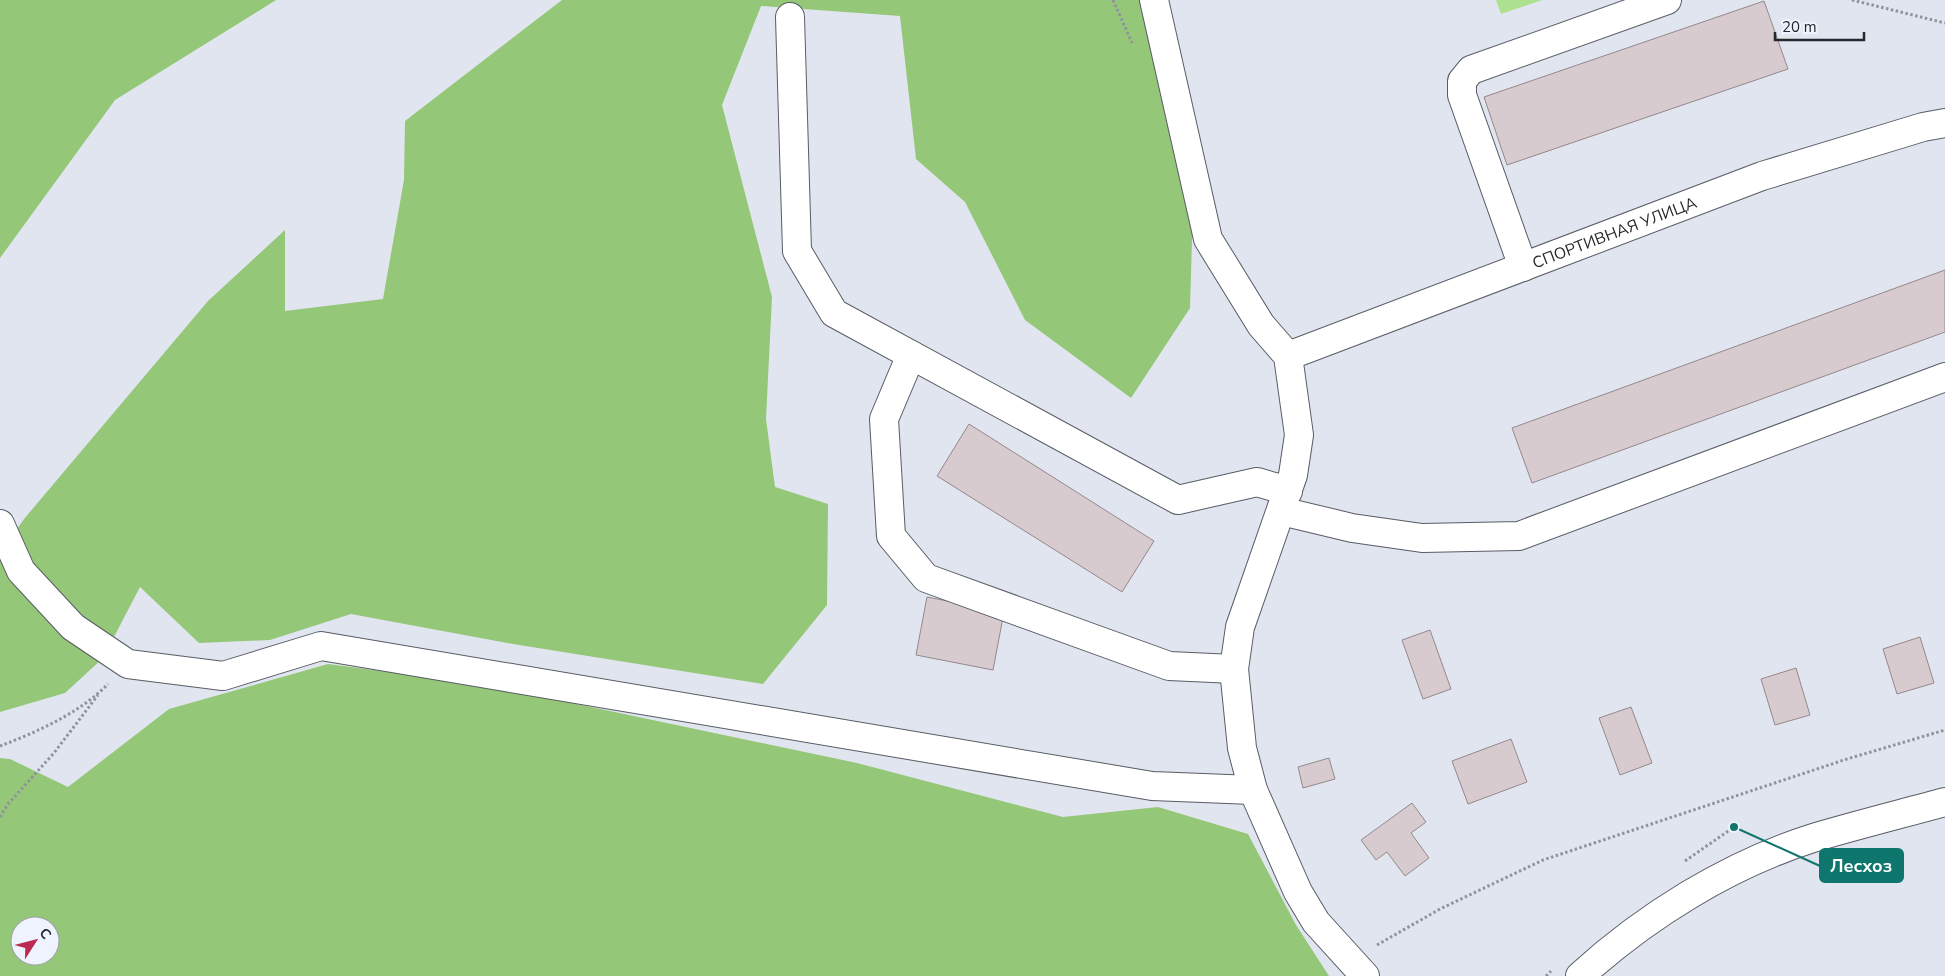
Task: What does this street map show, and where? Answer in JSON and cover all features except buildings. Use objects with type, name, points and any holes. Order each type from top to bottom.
[{"type":"street","points":[[1154,0],[1208,239],[1261,325],[1288,356],[1299,435],[1293,475],[1240,627],[1234,669],[1242,748],[1253,790],[1298,892],[1316,922],[1358,968]]},
{"type":"street","points":[[1523,267],[1462,95],[1462,80],[1471,70],[1667,0]]},
{"type":"street","points":[[790,17],[796,251],[834,313],[1178,500],[1256,482],[1285,501],[1352,528],[1422,538],[1519,536],[1945,377]]},
{"type":"street","name":"СПОРТИВНАЯ УЛИЦА","points":[[1288,356],[1762,176],[1923,126],[1945,123]]},
{"type":"street","points":[[911,354],[884,419],[891,536],[926,578],[1169,666],[1234,669]]},
{"type":"street","points":[[0,524],[21,571],[73,627],[128,664],[223,676],[321,646],[1152,786],[1253,790]]},
{"type":"street","points":[[1580,976],[1644,924],[1681,900],[1745,866],[1813,838],[1945,802]]},
{"type":"path","points":[[1852,0],[1945,23]]},
{"type":"path","points":[[0,817],[8,804],[54,753],[98,695],[128,664]]},
{"type":"path","points":[[0,746],[61,718],[98,695]]},
{"type":"path","points":[[1358,968],[1440,909],[1543,860],[1847,758],[1945,730]]},
{"type":"green space","points":[[0,0],[276,0],[115,100],[0,258]]},
{"type":"green space","points":[[562,0],[1143,0],[1194,172],[1190,308],[1131,398],[1025,320],[965,202],[916,159],[900,16],[761,6],[722,105],[772,297],[766,419],[775,487],[828,504],[827,605],[763,684],[513,644],[351,614],[270,640],[199,643],[140,587],[103,658],[65,693],[0,712],[0,553],[24,519],[208,301],[285,230],[285,311],[383,299],[404,180],[405,121]]},
{"type":"green space","points":[[1496,0],[1542,0],[1501,14]]},
{"type":"green space","points":[[328,664],[487,685],[857,763],[1063,817],[1158,807],[1248,834],[1296,925],[1329,976],[0,976],[0,758],[10,759],[68,787],[169,709]]},
{"type":"place","name":"Лесхоз","points":[[1734,827]]}]
